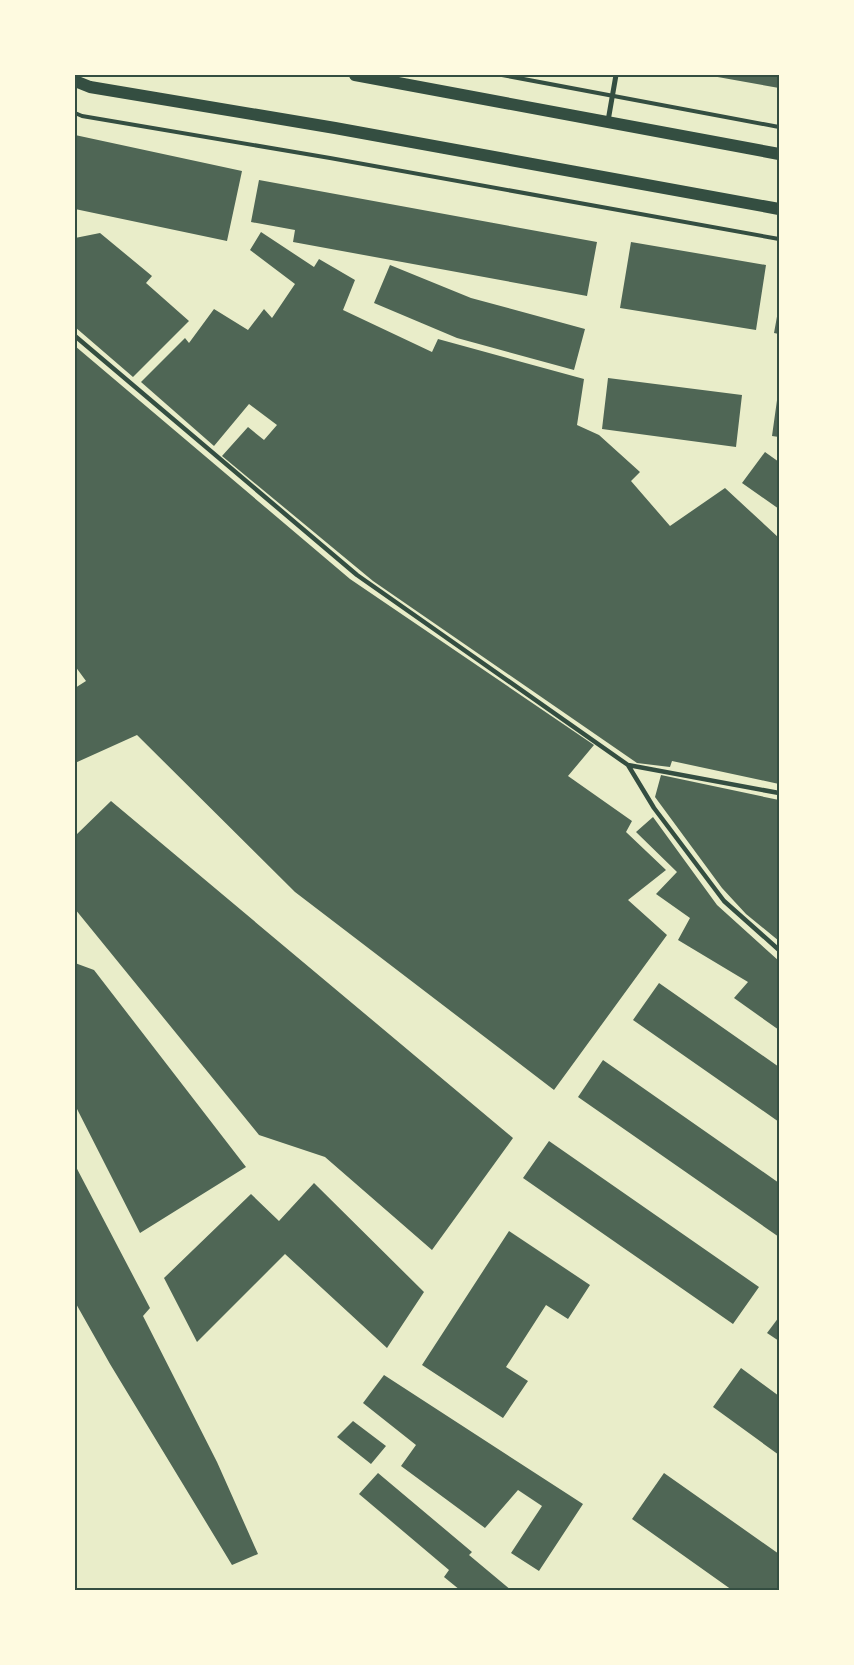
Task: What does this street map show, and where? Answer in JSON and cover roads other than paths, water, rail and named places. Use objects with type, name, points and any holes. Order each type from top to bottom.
[{"type":"main road","points":[[355,75],[779,154]]},
{"type":"main road","points":[[75,81],[90,87],[355,132],[779,209]]},
{"type":"street","points":[[608,123],[616,75]]},
{"type":"street","points":[[75,336],[357,575],[628,765],[654,808],[724,901],[779,950]]},
{"type":"street","points":[[628,765],[779,793]]},
{"type":"lane","points":[[502,75],[779,127]]},
{"type":"lane","points":[[75,113],[82,116],[330,158],[779,239]]}]
